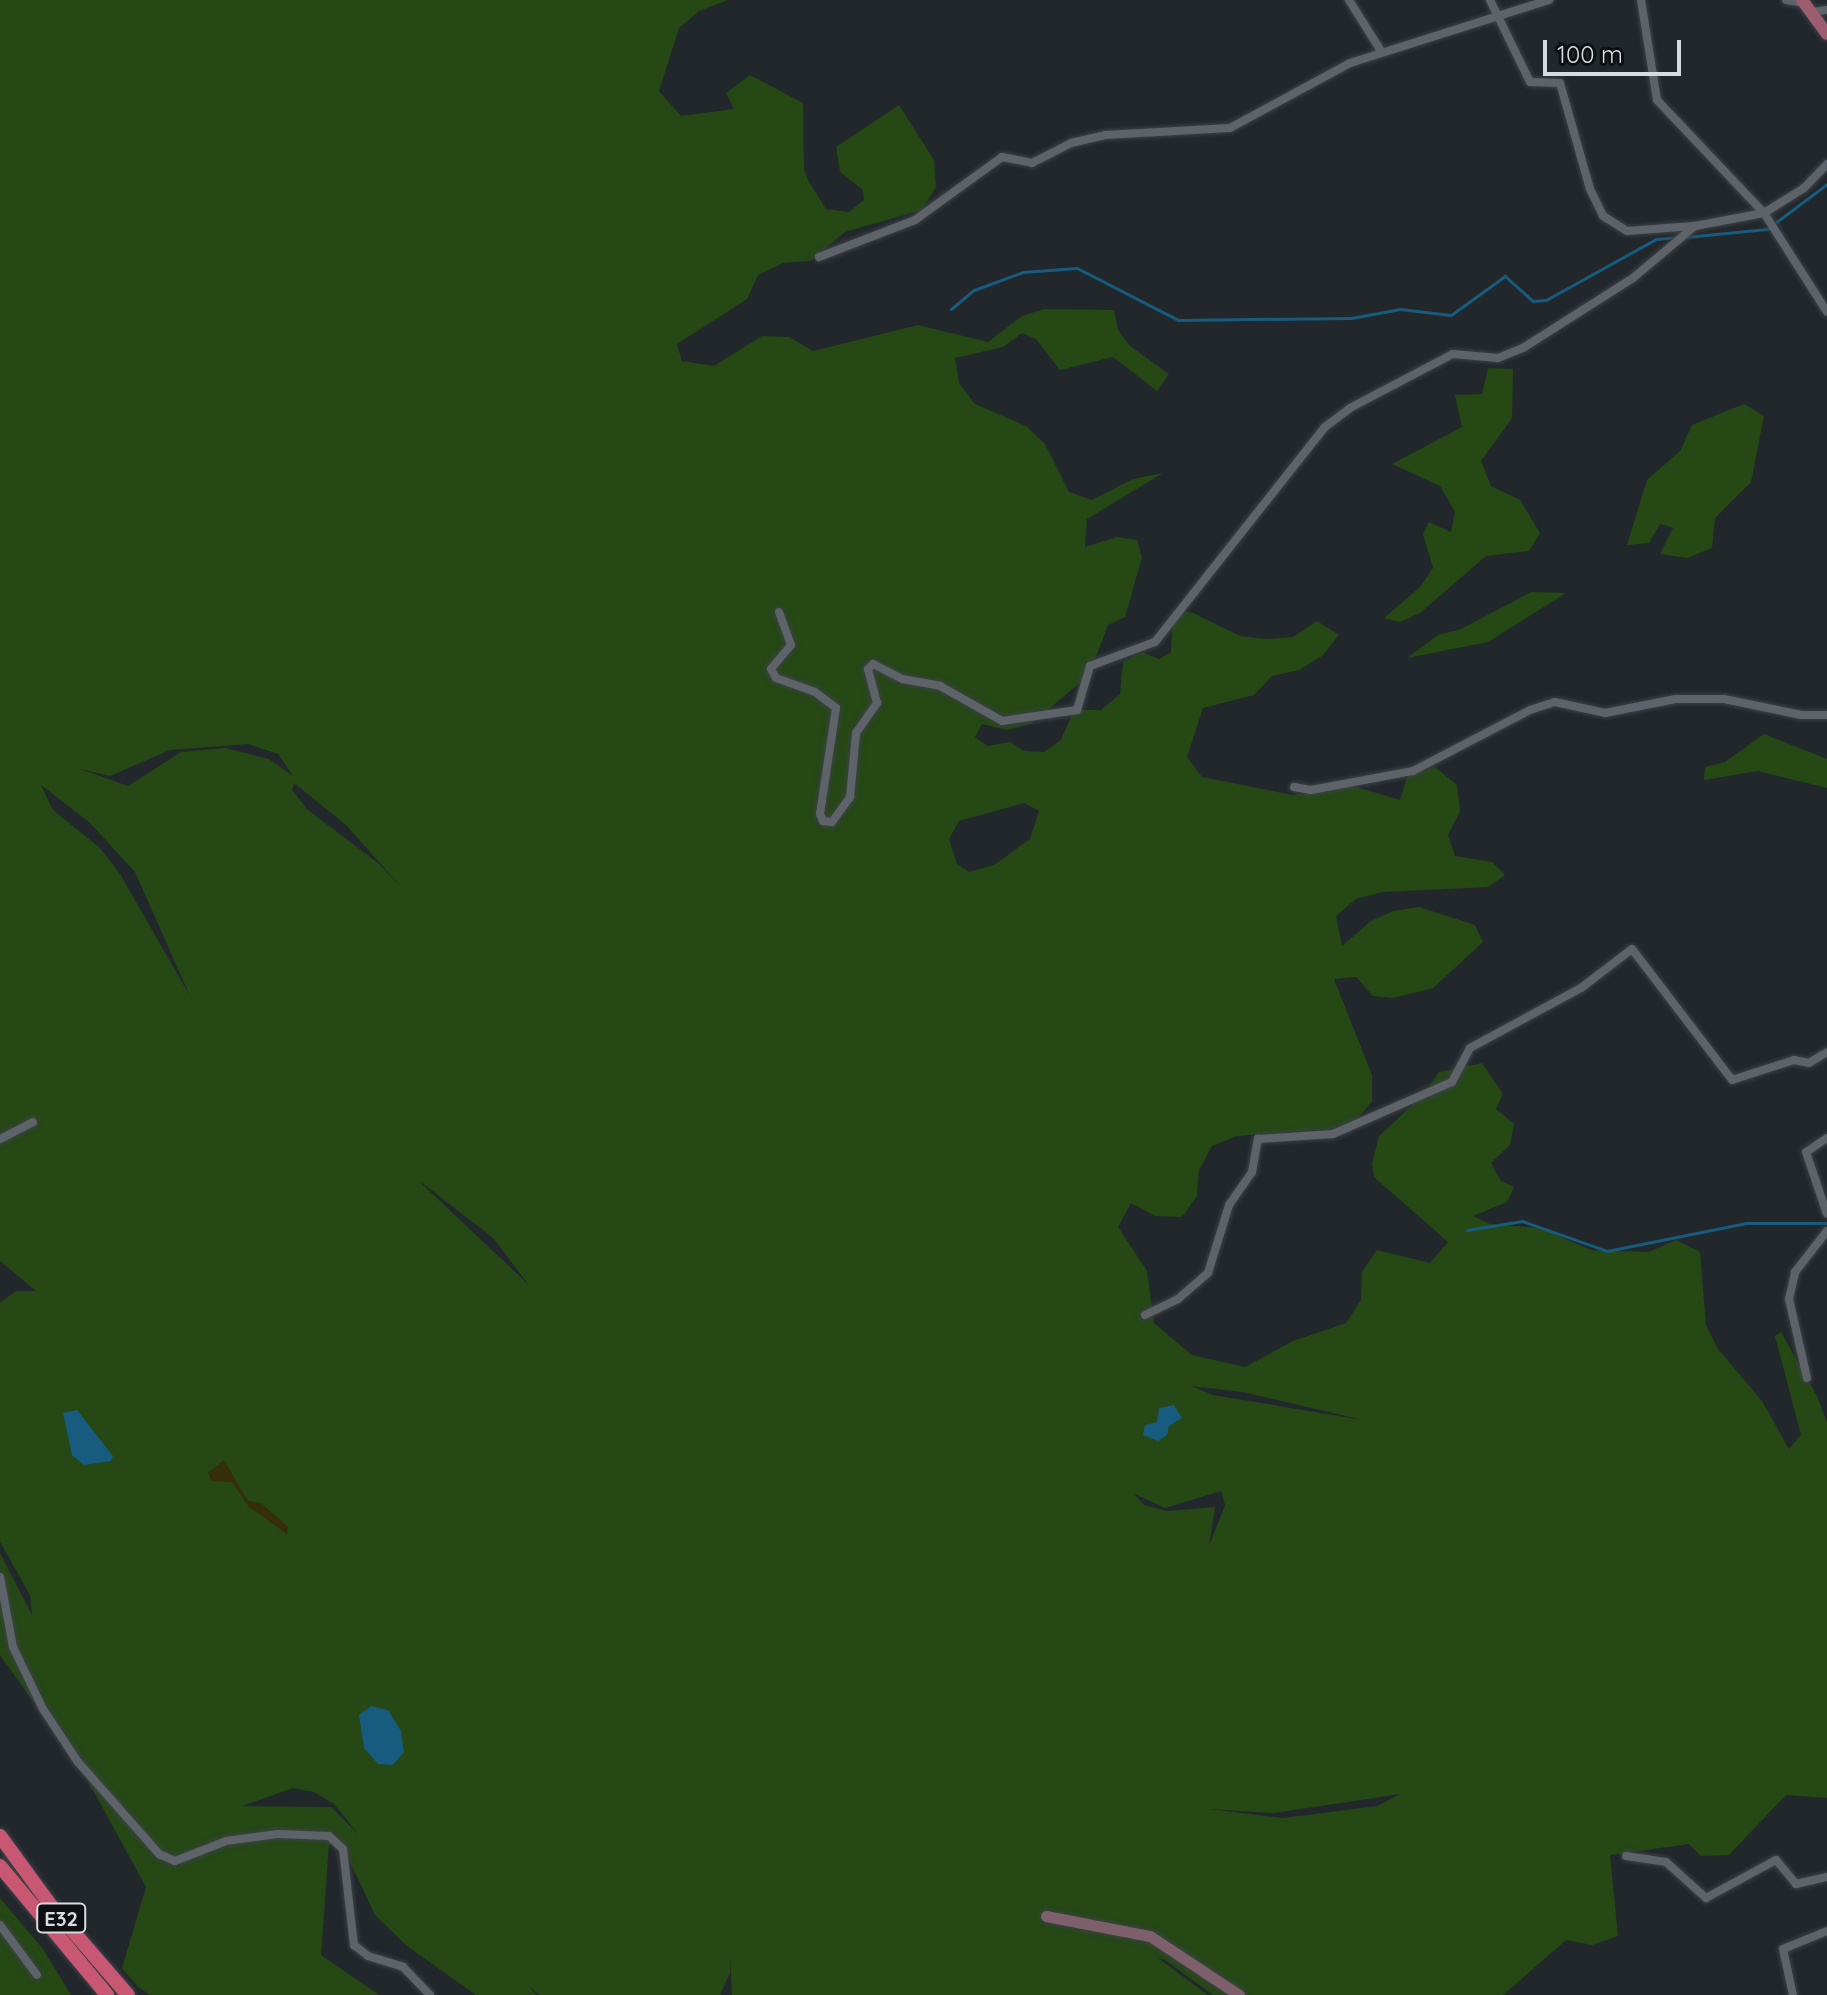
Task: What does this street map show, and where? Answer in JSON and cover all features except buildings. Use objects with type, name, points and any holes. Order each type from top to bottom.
[{"type":"highway","name":"E32","points":[[0,1836],[52,1907],[128,1995]]},
{"type":"highway","name":"E32","points":[[0,1866],[107,1995]]},
{"type":"main road","points":[[1806,5],[1827,34]]},
{"type":"street","points":[[1349,0],[1381,51]]},
{"type":"street","points":[[1490,0],[1530,82],[1560,83],[1590,189],[1603,216],[1627,231],[1695,226],[1764,213],[1804,188],[1827,164]]},
{"type":"street","points":[[819,257],[900,228],[1002,157],[1032,163],[1071,143],[1105,135],[1230,128],[1381,51],[1442,38],[1549,0]]},
{"type":"street","points":[[1641,0],[1657,100],[1764,213],[1827,312]]},
{"type":"street","points":[[1786,0],[1827,10]]},
{"type":"street","points":[[779,612],[791,645],[771,669],[776,678],[815,692],[836,708],[820,814],[823,821],[832,822],[850,797],[856,733],[877,703],[868,669],[873,664],[902,679],[940,686],[1002,721],[1077,710],[1090,666],[1155,642],[1325,427],[1350,408],[1453,354],[1498,358],[1523,348],[1633,278],[1695,226]]},
{"type":"street","points":[[1294,787],[1311,790],[1413,771],[1530,710],[1555,702],[1605,713],[1647,702],[1724,699],[1801,715],[1827,715]]},
{"type":"street","points":[[1145,1315],[1178,1299],[1208,1273],[1229,1205],[1252,1172],[1258,1139],[1333,1134],[1452,1082],[1470,1048],[1581,988],[1632,949],[1732,1080],[1794,1060],[1809,1063],[1827,1052]]},
{"type":"street","points":[[0,1139],[33,1122]]},
{"type":"street","points":[[1827,1138],[1806,1152],[1827,1214]]},
{"type":"street","points":[[1807,1378],[1789,1299],[1795,1272],[1827,1231]]},
{"type":"street","points":[[0,1577],[13,1647],[43,1709],[78,1762],[159,1854],[175,1861],[226,1841],[278,1834],[329,1836],[343,1849],[354,1945],[368,1956],[403,1967],[430,1995]]},
{"type":"street","points":[[1626,1856],[1666,1862],[1706,1898],[1776,1860],[1796,1884],[1827,1877]]},
{"type":"street","points":[[1046,1916],[1150,1936],[1239,1995]]},
{"type":"street","points":[[0,1925],[37,1975]]},
{"type":"street","points":[[1793,1995],[1783,1949],[1827,1931]]},
{"type":"green space","points":[[0,0],[728,0],[699,11],[679,28],[659,91],[681,116],[734,109],[726,93],[750,75],[803,103],[804,169],[809,182],[826,209],[849,212],[864,200],[863,190],[840,172],[836,147],[899,105],[934,160],[936,187],[922,210],[845,232],[810,261],[783,263],[758,275],[747,299],[677,344],[682,361],[714,366],[762,336],[789,337],[813,351],[918,325],[988,342],[1022,316],[1044,309],[1114,310],[1118,330],[1130,346],[1169,374],[1157,391],[1113,357],[1060,370],[1036,339],[1022,333],[1003,347],[955,358],[959,383],[975,404],[1026,426],[1045,444],[1069,492],[1092,500],[1133,479],[1163,473],[1087,519],[1085,547],[1117,537],[1137,540],[1142,557],[1125,617],[1108,625],[1089,675],[1031,724],[1007,730],[982,724],[975,737],[987,746],[1010,742],[1024,751],[1044,752],[1061,740],[1074,710],[1101,710],[1120,694],[1123,662],[1142,652],[1159,659],[1171,652],[1173,610],[1193,613],[1240,636],[1267,639],[1293,637],[1317,621],[1339,635],[1322,656],[1299,670],[1272,676],[1254,695],[1203,708],[1187,757],[1202,777],[1293,795],[1347,784],[1400,800],[1408,774],[1435,767],[1457,785],[1460,811],[1448,835],[1455,856],[1492,862],[1505,875],[1488,887],[1382,892],[1356,899],[1336,916],[1342,946],[1371,921],[1393,911],[1419,907],[1475,925],[1483,942],[1433,988],[1393,998],[1373,996],[1356,977],[1334,979],[1372,1075],[1372,1102],[1355,1121],[1330,1129],[1237,1136],[1212,1146],[1199,1170],[1197,1196],[1182,1217],[1155,1216],[1131,1203],[1118,1227],[1147,1271],[1154,1323],[1192,1355],[1245,1367],[1293,1341],[1346,1323],[1361,1300],[1362,1272],[1377,1250],[1430,1263],[1448,1242],[1374,1177],[1372,1164],[1379,1136],[1423,1095],[1439,1072],[1482,1063],[1503,1094],[1496,1109],[1514,1124],[1510,1145],[1491,1163],[1501,1181],[1514,1187],[1507,1202],[1473,1216],[1490,1224],[1540,1228],[1591,1250],[1649,1252],[1676,1240],[1700,1252],[1706,1325],[1718,1349],[1762,1401],[1789,1449],[1801,1435],[1775,1336],[1781,1332],[1817,1396],[1827,1423],[1827,1798],[1786,1795],[1729,1855],[1701,1856],[1689,1844],[1610,1855],[1618,1936],[1592,1945],[1566,1940],[1503,1995],[1213,1995],[1158,1958],[1208,1995],[732,1995],[730,1957],[730,1973],[720,1995],[540,1995],[527,1985],[537,1995],[476,1995],[407,1946],[375,1915],[344,1849],[329,1844],[321,1955],[379,1995],[150,1995],[138,1987],[122,1968],[146,1887],[82,1770],[0,1655],[0,1553],[32,1615],[30,1595],[0,1542],[0,1303],[16,1291],[36,1291],[0,1261]],"holes":[[[248,744],[278,754],[293,776],[269,759],[225,748],[181,752],[128,786],[77,768],[110,776],[170,750]],[[294,783],[346,825],[402,888],[378,863],[308,810],[292,790]],[[41,785],[89,822],[135,872],[190,996],[120,874],[100,848],[53,810]],[[1024,803],[1039,811],[1030,839],[994,865],[969,872],[957,864],[949,839],[959,821]],[[421,1182],[493,1238],[528,1284],[423,1185]],[[1191,1386],[1243,1392],[1363,1420],[1213,1395]],[[1221,1491],[1225,1505],[1209,1546],[1215,1507],[1167,1511],[1144,1505],[1133,1493],[1165,1508]],[[293,1788],[314,1792],[334,1804],[359,1835],[331,1807],[242,1806]],[[1401,1794],[1377,1806],[1283,1818],[1208,1809],[1274,1813]]]},
{"type":"green space","points":[[1488,368],[1513,369],[1512,418],[1481,461],[1491,486],[1520,500],[1540,533],[1529,551],[1486,556],[1420,613],[1400,622],[1384,618],[1420,587],[1433,568],[1423,534],[1429,522],[1451,532],[1455,512],[1440,486],[1392,464],[1462,427],[1455,395],[1482,394]]},
{"type":"green space","points":[[1744,404],[1764,416],[1751,482],[1715,518],[1712,548],[1687,558],[1660,554],[1673,528],[1660,524],[1649,543],[1627,545],[1647,480],[1680,451],[1692,425]]},
{"type":"green space","points":[[1531,592],[1566,593],[1488,642],[1407,658],[1438,635],[1461,629]]},
{"type":"green space","points":[[1764,734],[1827,759],[1827,788],[1758,771],[1704,780],[1705,767],[1725,762]]},
{"type":"green space","points":[[0,1898],[43,1949],[71,1995],[0,1995]]},
{"type":"sand","points":[[224,1460],[248,1501],[261,1503],[288,1527],[287,1534],[249,1507],[232,1482],[212,1481],[208,1473]]},
{"type":"water","points":[[1174,1405],[1182,1418],[1169,1426],[1167,1435],[1158,1441],[1143,1435],[1145,1425],[1157,1422],[1159,1408]]},
{"type":"water","points":[[77,1410],[113,1456],[111,1461],[84,1465],[72,1455],[63,1413]]},
{"type":"water","points":[[371,1706],[388,1710],[401,1731],[404,1752],[393,1765],[378,1764],[364,1748],[359,1715]]},
{"type":"waterway","points":[[1686,237],[1767,229],[1827,184]]},
{"type":"waterway","points":[[951,309],[974,290],[1023,272],[1077,268],[1178,320],[1351,318],[1400,309],[1451,315],[1505,276],[1533,301],[1546,300],[1656,239],[1678,237]]},
{"type":"waterway","points":[[1467,1230],[1522,1221],[1607,1251],[1746,1223],[1827,1223]]}]
